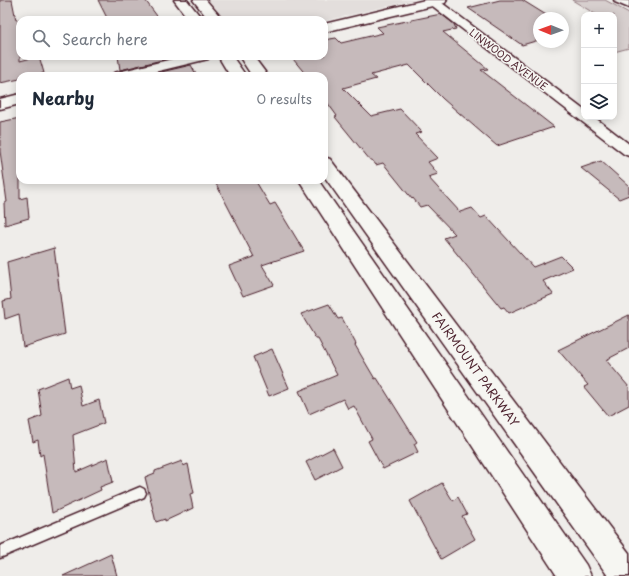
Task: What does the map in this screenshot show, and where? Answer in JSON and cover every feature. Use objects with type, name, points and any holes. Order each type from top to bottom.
[{"type":"street","points":[[180,0],[193,16]]},
{"type":"street","points":[[199,0],[213,16]]},
{"type":"street","points":[[619,0],[629,6]]},
{"type":"street","points":[[328,27],[438,1]]},
{"type":"street","name":"LINWOOD AVENUE","points":[[438,1],[581,115]]},
{"type":"street","points":[[136,72],[186,60]]},
{"type":"street","points":[[228,60],[235,72]]},
{"type":"street","points":[[249,60],[257,72]]},
{"type":"street","points":[[0,104],[16,100]]},
{"type":"street","name":"LINWOOD AVENUE","points":[[588,120],[629,151]]},
{"type":"street","name":"FAIRMOUNT PARKWAY","points":[[328,168],[627,576]]},
{"type":"street","points":[[311,184],[575,576]]},
{"type":"lane","points":[[0,552],[41,533],[97,512],[140,493]]},
{"type":"shaded area","points":[[208,0],[414,0],[328,20],[328,16],[222,16]]},
{"type":"shaded area","points":[[572,0],[605,0],[629,13],[629,48],[617,51],[617,12],[592,12]]},
{"type":"building","points":[[0,0],[12,0],[16,20],[16,60],[40,60],[44,72],[16,72],[16,80],[0,83]]},
{"type":"building","points":[[98,0],[145,0],[157,16],[106,16]]},
{"type":"building","points":[[500,0],[522,0],[541,12],[533,12],[533,42],[522,45],[468,8]]},
{"type":"building","points":[[441,14],[454,24],[456,29],[443,32],[488,69],[481,70],[554,127],[497,146],[443,99],[409,65],[371,75],[376,79],[343,88],[371,116],[400,109],[422,132],[415,134],[438,158],[428,162],[438,174],[428,177],[460,212],[472,208],[481,218],[486,216],[533,267],[561,256],[573,268],[543,281],[553,294],[509,313],[504,307],[501,308],[444,238],[455,234],[427,205],[420,207],[383,163],[376,165],[372,160],[370,160],[335,117],[337,116],[328,104],[328,72],[304,72],[294,60],[328,60],[328,39],[336,38],[341,43],[383,33],[377,27]]},
{"type":"building","points":[[119,60],[162,60],[120,70]]},
{"type":"building","points":[[191,65],[195,72],[161,72]]},
{"type":"building","points":[[16,119],[16,184],[20,184],[20,199],[27,197],[29,218],[5,225],[4,203],[7,202],[0,151],[0,122]]},
{"type":"building","points":[[601,161],[629,186],[629,195],[619,199],[581,168]]},
{"type":"building","points":[[216,184],[257,184],[270,205],[275,203],[304,251],[262,265],[274,285],[243,296],[229,266],[254,257]]},
{"type":"building","points":[[54,248],[65,334],[23,347],[19,314],[5,319],[3,301],[11,299],[7,262]]},
{"type":"building","points":[[329,304],[338,319],[342,318],[356,344],[355,345],[375,379],[377,378],[417,442],[414,444],[418,452],[383,469],[368,441],[372,439],[354,406],[348,409],[343,399],[309,414],[299,391],[337,375],[318,339],[316,339],[301,314]]},
{"type":"building","points":[[629,315],[629,348],[606,360],[629,387],[629,405],[608,416],[584,387],[588,385],[558,350]]},
{"type":"building","points":[[272,349],[289,388],[269,396],[253,357]]},
{"type":"building","points":[[68,377],[70,388],[79,385],[83,406],[99,400],[104,423],[73,435],[76,472],[108,458],[113,482],[100,487],[101,490],[52,513],[43,454],[40,456],[38,440],[33,442],[29,421],[42,416],[38,389]]},
{"type":"building","points":[[333,448],[342,466],[315,480],[306,462]]},
{"type":"building","points":[[182,461],[183,466],[188,464],[194,493],[190,494],[193,508],[165,521],[165,519],[156,522],[145,477],[155,473],[155,471]]},
{"type":"building","points":[[442,483],[453,501],[458,497],[467,514],[462,516],[475,539],[441,559],[410,501]]},
{"type":"building","points":[[111,554],[117,576],[63,576],[98,560]]}]
